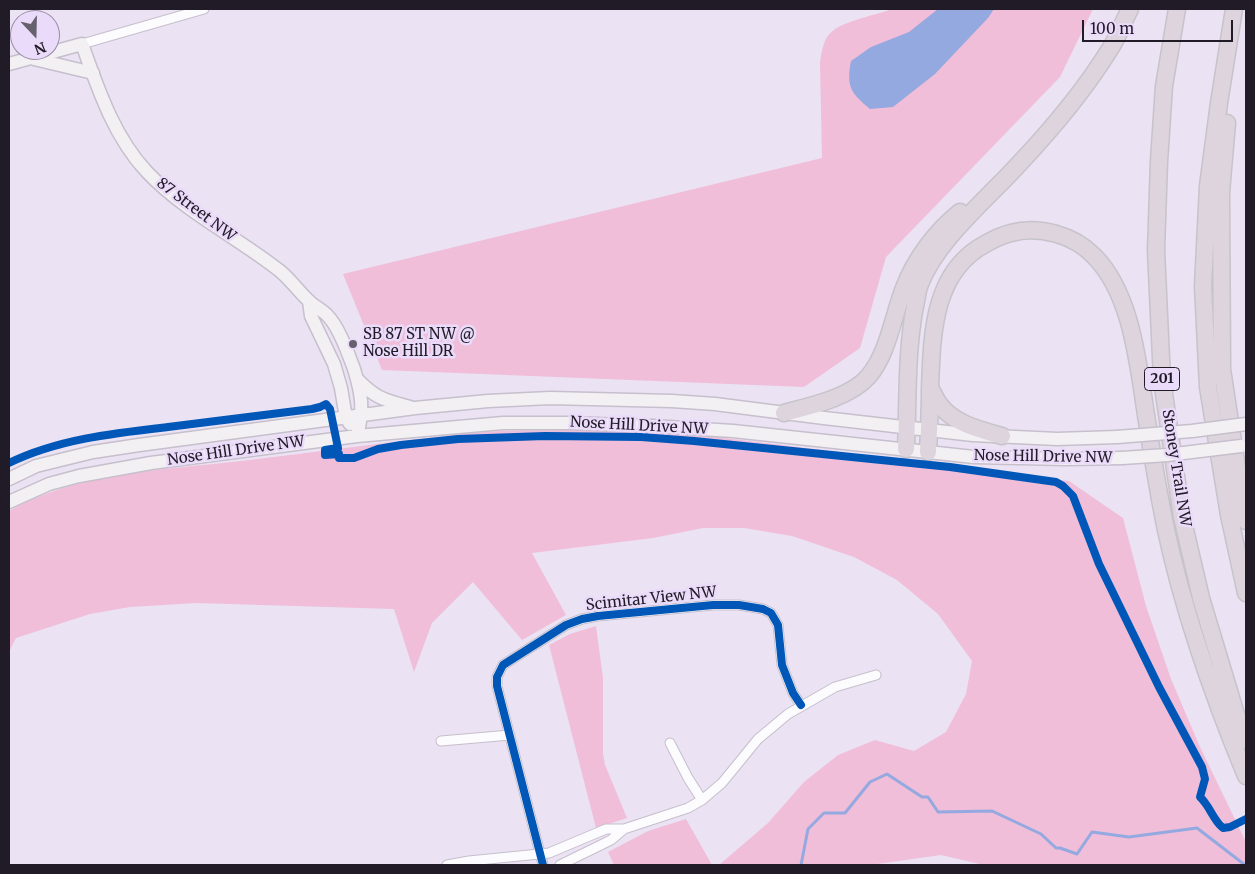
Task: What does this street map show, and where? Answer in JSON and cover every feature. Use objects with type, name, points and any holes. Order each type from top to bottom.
[{"type":"highway","points":[[906,450],[909,351],[912,320],[920,284],[934,259],[957,228],[1014,170],[1083,89],[1110,48],[1130,9]]},
{"type":"highway","name":"Stoney Trail NW","points":[[1177,9],[1164,86],[1159,161],[1156,250],[1162,380],[1182,517],[1201,598],[1235,712],[1246,740]]},
{"type":"highway","points":[[1234,9],[1208,186],[1203,286],[1208,387],[1229,515],[1246,593]]},
{"type":"highway","points":[[1227,52],[1229,103],[1221,192],[1222,369],[1246,520]]},
{"type":"highway","points":[[784,413],[840,395],[868,377],[889,336],[904,287],[933,238],[952,218],[1014,170]]},
{"type":"highway","points":[[928,452],[932,341],[938,306],[952,275],[967,256],[978,247],[1011,232],[1027,230],[1048,232],[1067,238],[1082,246],[1094,256],[1116,287],[1124,308],[1132,335],[1139,372],[1166,531],[1187,612],[1214,694],[1246,776]]},
{"type":"highway","points":[[930,388],[940,406],[949,415],[976,428],[1002,436]]},
{"type":"main road","points":[[60,50],[82,44]]},
{"type":"main road","name":"87 Street NW","points":[[82,44],[109,113],[124,141],[146,170],[170,194],[281,272],[309,302],[328,316],[340,335],[357,379],[362,405],[362,416],[357,436]]},
{"type":"main road","points":[[9,64],[24,60]]},
{"type":"main road","points":[[39,60],[93,73]]},
{"type":"main road","name":"87 Street NW","points":[[309,302],[311,316],[334,364],[341,388],[346,418],[357,436]]},
{"type":"main road","points":[[357,379],[369,392],[382,400],[415,408]]},
{"type":"main road","name":"Nose Hill Drive NW","points":[[9,479],[36,466],[93,452],[415,408],[550,398],[604,398],[715,404],[929,430],[1057,439],[1117,437],[1192,431],[1246,424]]},
{"type":"main road","name":"Nose Hill Drive NW","points":[[9,502],[49,484],[80,476],[160,462],[357,436],[494,424],[570,423],[733,431],[906,450],[1012,458],[1122,458],[1244,447]]},
{"type":"street","points":[[82,44],[204,9]]},
{"type":"street","name":"Scimitar View NW","points":[[543,865],[497,686],[497,677],[501,668],[566,625],[582,619],[608,615],[713,605],[739,605],[763,609],[771,614],[778,625],[780,653],[785,676],[801,705]]},
{"type":"street","points":[[447,865],[469,861],[540,855],[560,850],[606,829],[624,829],[674,814],[702,800],[722,783],[758,739],[801,705],[836,687],[876,675]]},
{"type":"street","points":[[441,741],[510,735]]},
{"type":"street","points":[[670,743],[702,800]]},
{"type":"street","points":[[560,865],[611,840],[624,829]]},
{"type":"shaded area","points":[[892,9],[1093,9],[1060,77],[886,257],[860,348],[804,387],[382,370],[343,274],[822,158],[820,63],[822,49],[827,37],[832,31],[847,23]]},
{"type":"shaded area","points":[[577,430],[632,431],[716,437],[1069,481],[1123,518],[1146,606],[1171,679],[1200,747],[1246,842],[1246,865],[984,865],[941,855],[870,865],[719,865],[768,823],[804,782],[838,755],[875,740],[914,751],[946,732],[966,694],[972,661],[938,614],[897,580],[854,557],[792,536],[744,528],[703,528],[653,538],[532,553],[566,615],[522,640],[473,582],[432,623],[414,672],[394,609],[196,603],[130,607],[90,614],[16,638],[9,652],[9,511],[36,498],[92,480],[152,470],[471,433]]},
{"type":"shaded area","points":[[596,626],[603,678],[603,753],[605,765],[627,818],[596,828],[549,645],[570,634]]},
{"type":"shaded area","points":[[686,819],[712,865],[614,865],[608,852],[648,831]]},
{"type":"water","points":[[938,9],[994,9],[988,18],[935,74],[893,107],[870,109],[851,89],[849,77],[851,61],[871,47],[909,32]]},
{"type":"waterway","points":[[801,865],[808,829],[824,813],[845,813],[870,782],[887,774],[922,797],[928,797],[938,812],[992,811],[1041,834],[1056,848],[1077,854],[1092,832],[1129,837],[1197,828],[1245,865]]},
{"type":"cycle path","points":[[9,463],[47,448],[87,438],[312,409],[326,404],[330,409],[338,448],[325,450],[325,455],[339,454],[339,458],[354,458],[378,449],[401,445],[458,439],[545,436],[641,437],[950,467],[1056,482],[1073,496],[1099,564],[1159,687],[1202,767],[1205,779],[1200,797],[1223,828],[1230,827],[1246,819]]},
{"type":"cycle path","points":[[543,865],[497,686],[497,677],[503,665],[566,625],[598,616],[713,605],[739,605],[763,609],[771,613],[778,625],[782,665],[793,693],[801,705]]},
{"type":"place","name":"SB 87 ST NW @ Nose Hill DR","points":[[353,344]]}]
